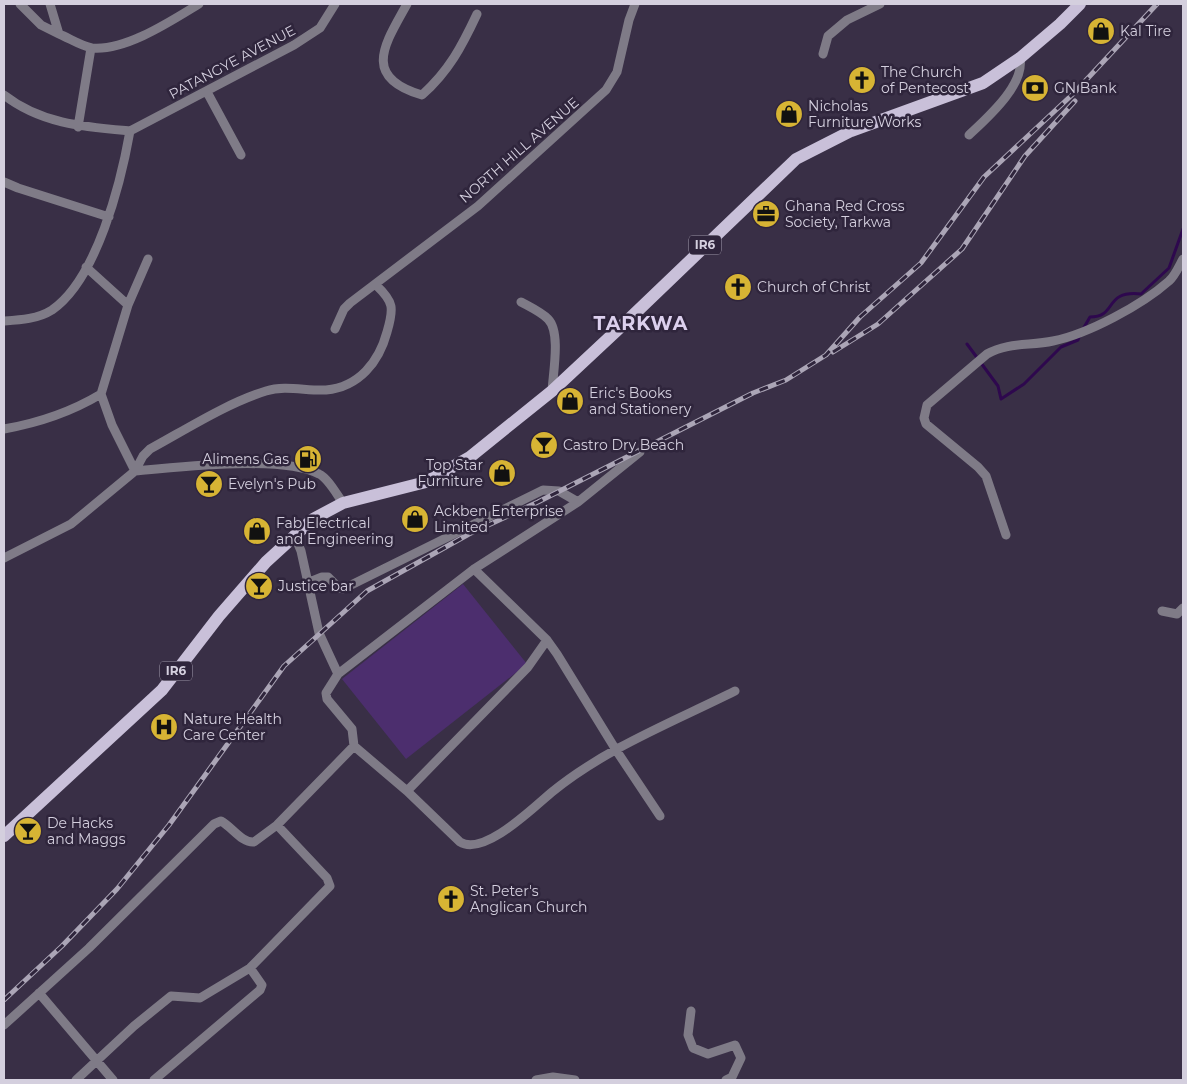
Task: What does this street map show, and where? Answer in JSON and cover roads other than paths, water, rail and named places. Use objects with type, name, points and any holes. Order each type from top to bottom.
[{"type":"main road","name":"IR6","points":[[4,836],[162,690],[219,616],[294,534],[313,519],[344,503],[426,482],[470,457],[552,391],[627,322],[796,159],[851,131],[983,83],[1020,58],[1080,4]]},
{"type":"street","points":[[20,4],[41,26],[91,48],[114,46],[132,40],[199,4]]},
{"type":"street","points":[[50,4],[59,34]]},
{"type":"street","name":"PATANGYE AVENUE","points":[[130,131],[208,92],[294,45],[320,28],[335,4]]},
{"type":"street","points":[[407,4],[388,38],[382,56],[385,72],[405,90],[422,94],[440,79],[458,53],[477,14]]},
{"type":"street","name":"NORTH HILL AVENUE","points":[[335,329],[344,309],[350,303],[478,206],[606,90],[617,72],[622,59],[623,44],[635,4]]},
{"type":"street","points":[[823,54],[828,36],[847,20],[880,4]]},
{"type":"street","points":[[78,127],[91,48]]},
{"type":"street","points":[[969,135],[1008,94],[1022,68],[1020,58]]},
{"type":"street","points":[[208,92],[241,155]]},
{"type":"street","points":[[4,95],[17,105],[78,127],[130,131],[109,217],[86,267],[71,292],[51,310],[28,319],[4,321]]},
{"type":"street","points":[[4,182],[109,217]]},
{"type":"street","points":[[135,471],[112,425],[101,394],[128,305],[148,259]]},
{"type":"street","points":[[1006,535],[986,476],[978,466],[926,424],[924,418],[927,405],[986,354],[998,348],[1013,344],[1054,341],[1115,318],[1170,280],[1183,259]]},
{"type":"street","points":[[86,267],[128,305]]},
{"type":"street","points":[[4,558],[71,524],[135,471],[143,456],[150,449],[209,417],[265,391],[288,388],[326,390],[344,386],[359,378],[372,365],[379,353],[392,310],[391,301],[376,285]]},
{"type":"street","points":[[521,302],[548,318],[554,327],[555,346],[552,391]]},
{"type":"street","points":[[4,429],[78,408],[101,394]]},
{"type":"street","points":[[640,452],[578,502],[474,568],[338,674],[326,693],[327,699],[352,729],[354,746],[407,791],[465,845],[478,844],[516,823],[576,772],[616,750],[735,692]]},
{"type":"street","points":[[135,471],[187,466],[297,466],[320,474],[344,503]]},
{"type":"street","points":[[307,583],[322,577],[328,577],[339,588],[343,589],[543,490],[559,491],[578,502]]},
{"type":"street","points":[[294,534],[302,550],[307,583],[319,633],[338,674]]},
{"type":"street","points":[[474,568],[546,640],[660,816]]},
{"type":"street","points":[[1162,611],[1177,614],[1183,608]]},
{"type":"street","points":[[407,791],[528,667],[546,640]]},
{"type":"street","points":[[4,1025],[89,948],[214,824],[221,821],[250,842],[277,824],[354,746]]},
{"type":"street","points":[[76,1080],[170,996],[200,998],[250,968],[330,886],[327,878],[277,824]]},
{"type":"street","points":[[154,1080],[260,990],[262,985],[250,968]]},
{"type":"street","points":[[39,993],[113,1080]]},
{"type":"street","points":[[691,1012],[688,1035],[693,1048],[708,1054],[735,1044],[742,1058],[732,1077],[726,1080]]},
{"type":"street","points":[[536,1080],[553,1077],[575,1080]]},
{"type":"waterway","points":[[1083,329],[1090,317],[1099,316],[1104,313],[1121,296],[1141,294],[1169,268],[1183,229]]},
{"type":"waterway","points":[[967,344],[998,386],[1001,399],[1024,384],[1061,347],[1078,340],[1080,335]]},
{"type":"railway","points":[[4,1000],[62,946],[117,889],[169,825],[284,666],[367,591],[469,534],[538,502],[753,393],[786,380],[826,355],[860,317],[921,263],[984,177],[1074,93],[1157,4]]},
{"type":"railway","points":[[833,352],[878,324],[962,249],[1025,156],[1075,101]]},
{"type":"place","name":"Kal Tire","points":[[1101,31]]},
{"type":"place","name":"The Church of Pentecost","points":[[862,80]]},
{"type":"place","name":"GN Bank","points":[[1035,88]]},
{"type":"place","name":"Nicholas Furniture Works","points":[[789,114]]},
{"type":"place","name":"Ghana Red Cross Society, Tarkwa","points":[[766,214]]},
{"type":"place","name":"Church of Christ","points":[[738,287]]},
{"type":"place","name":"Eric's Books and Stationery","points":[[570,401]]},
{"type":"place","name":"Castro Dry Beach","points":[[544,445]]},
{"type":"place","name":"Alimens Gas","points":[[308,459]]},
{"type":"place","name":"Top Star Furniture","points":[[502,473]]},
{"type":"place","name":"Evelyn's Pub","points":[[209,484]]},
{"type":"place","name":"Ackben Enterprise Limited","points":[[415,519]]},
{"type":"place","name":"Fab Electrical and Engineering","points":[[257,531]]},
{"type":"place","name":"Justice bar","points":[[259,586]]},
{"type":"place","name":"Nature Health Care Center","points":[[164,727]]},
{"type":"place","name":"De Hacks and Maggs","points":[[28,831]]},
{"type":"place","name":"St. Peter's Anglican Church","points":[[451,899]]},
{"type":"district","name":"TARKWA","points":[[641,323]]}]
